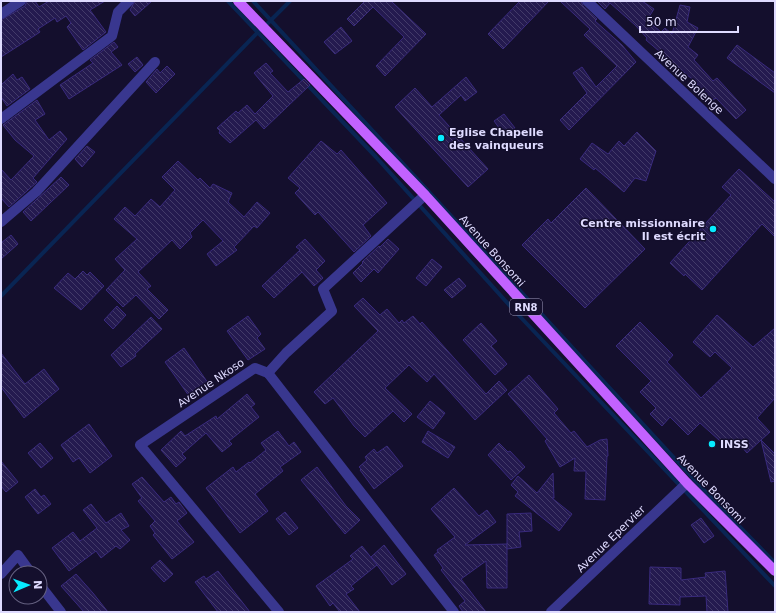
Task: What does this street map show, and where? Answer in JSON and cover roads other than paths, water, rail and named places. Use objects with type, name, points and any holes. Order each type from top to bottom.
[{"type":"main road","name":"Avenue Bonsomi","points":[[238,1],[279,41],[425,195],[687,483],[775,571]]},
{"type":"street","points":[[1,14],[21,1]]},
{"type":"street","points":[[1,119],[112,36],[118,12],[129,1]]},
{"type":"street","name":"Avenue Bolenge","points":[[587,1],[775,179]]},
{"type":"street","points":[[1,222],[36,192],[155,62]]},
{"type":"street","points":[[425,195],[323,289],[332,311],[286,353],[268,373],[454,612]]},
{"type":"street","name":"Avenue Nkoso","points":[[268,373],[255,368],[140,445],[278,612]]},
{"type":"street","name":"Avenue Epervier","points":[[551,612],[687,483]]},
{"type":"street","points":[[9,565],[18,555],[25,565]]},
{"type":"street","points":[[1,574],[8,566]]},
{"type":"street","points":[[48,595],[61,612]]},
{"type":"waterway","points":[[228,1],[376,157],[510,306],[775,586]]},
{"type":"waterway","points":[[253,1],[700,486],[775,563]]},
{"type":"waterway","points":[[264,27],[290,1]]},
{"type":"waterway","points":[[1,296],[259,31]]},
{"type":"place","name":"Eglise Chapelle des vainqueurs","points":[[441,138]]},
{"type":"place","name":"Centre missionnaire Il est écrit","points":[[713,229]]},
{"type":"place","name":"INSS","points":[[712,444]]}]
